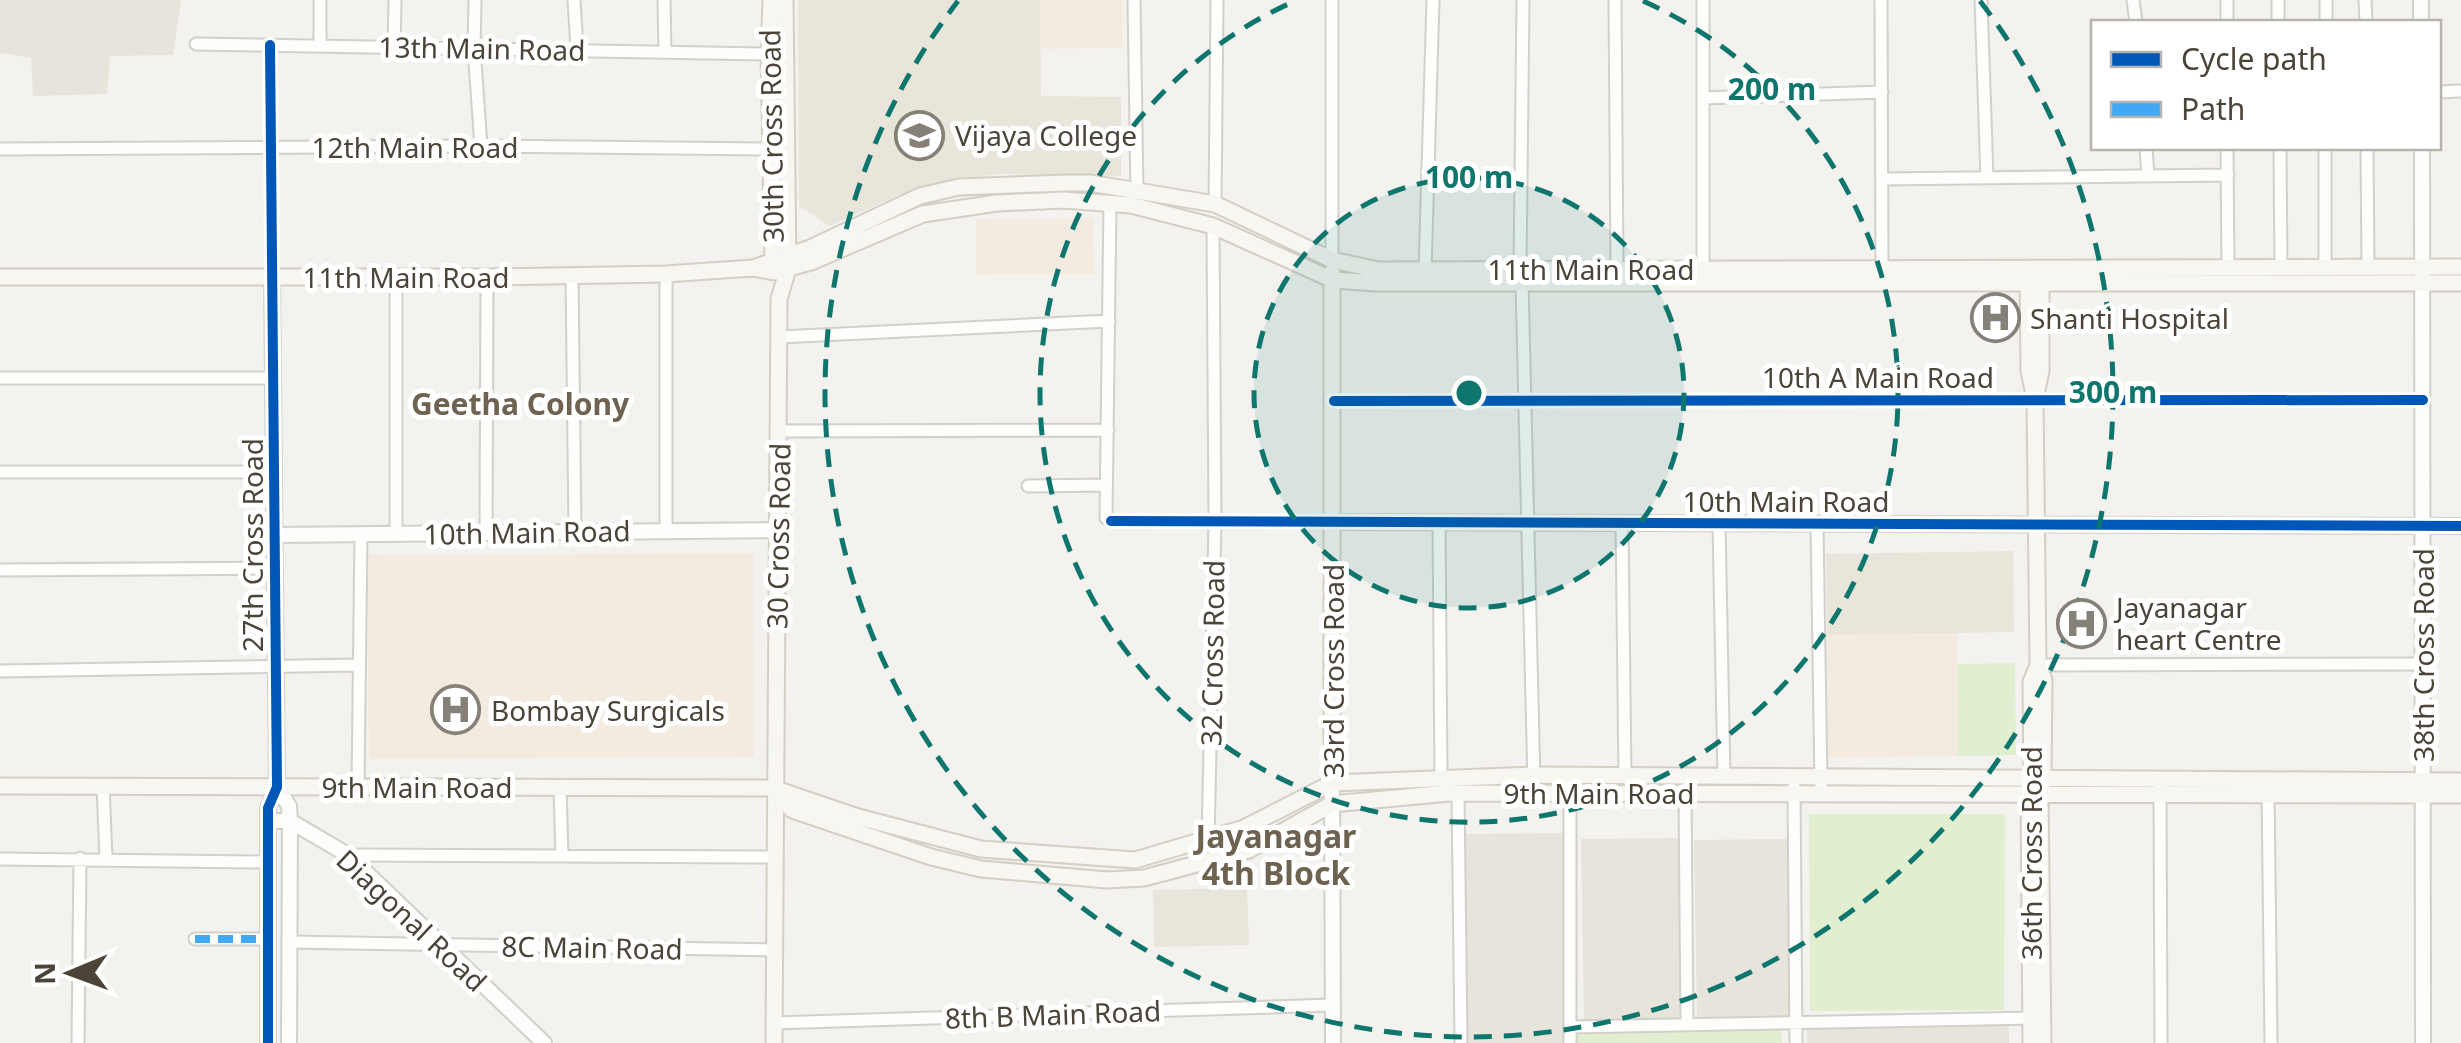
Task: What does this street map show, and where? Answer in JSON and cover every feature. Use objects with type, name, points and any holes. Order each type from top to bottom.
[{"type":"main road","name":"30th Cross Road","points":[[771,0],[770,149],[780,269]]},
{"type":"main road","name":"30th Cross Road","points":[[780,269],[785,0]]},
{"type":"main road","name":"11th Main Road","points":[[780,269],[920,196],[959,187],[1066,183],[1215,204],[1332,260],[1378,270],[1521,276],[1617,269],[1882,269],[2035,277],[2228,268],[2368,268],[2461,283]]},
{"type":"main road","name":"11th Main Road","points":[[0,277],[487,277],[780,269],[923,214],[1014,202],[1110,202],[1214,226],[1332,280],[1521,276],[2422,275],[2461,268]]},
{"type":"main road","name":"33rd Cross Road","points":[[1332,260],[1332,783]]},
{"type":"main road","name":"30 Cross Road","points":[[773,788],[780,269]]},
{"type":"main road","name":"36th Cross Road","points":[[2035,277],[2029,370],[2035,399],[2038,665],[2044,680],[2036,786],[2037,1018],[2043,1043]]},
{"type":"main road","name":"9th Main Road","points":[[0,786],[773,788],[981,849],[1135,860],[1244,828],[1332,783],[1442,777],[1684,793],[1821,785],[2423,788],[2461,781]]},
{"type":"main road","name":"9th Main Road","points":[[1570,785],[1625,778],[1724,778],[1794,786]]},
{"type":"main road","name":"9th Main Road","points":[[773,788],[792,810],[931,858],[981,869],[1107,880],[1144,878],[1248,850],[1332,804],[1534,784]]},
{"type":"main road","points":[[773,788],[774,1043]]},
{"type":"main road","name":"9th Main Road","points":[[2423,788],[2461,795]]},
{"type":"main road","name":"36th Cross Road","points":[[2031,1043],[2037,1018]]},
{"type":"street","points":[[320,0],[320,45]]},
{"type":"street","points":[[394,48],[395,0]]},
{"type":"street","points":[[475,0],[481,146]]},
{"type":"street","points":[[574,0],[577,49]]},
{"type":"street","points":[[664,0],[665,51]]},
{"type":"street","points":[[1134,0],[1137,190]]},
{"type":"street","points":[[1215,204],[1218,0]]},
{"type":"street","name":"33rd Cross Road","points":[[1332,0],[1332,260]]},
{"type":"street","points":[[1425,270],[1432,0]]},
{"type":"street","points":[[1523,0],[1521,276],[1534,784]]},
{"type":"street","points":[[1615,0],[1617,269]]},
{"type":"street","points":[[1703,0],[1704,269]]},
{"type":"street","points":[[1881,0],[1882,269]]},
{"type":"street","points":[[1981,0],[1987,178]]},
{"type":"street","name":"13th Main Road","points":[[196,44],[769,54]]},
{"type":"street","name":"27th Cross Road","points":[[268,1043],[268,808],[277,787],[270,45]]},
{"type":"street","points":[[1703,98],[1882,92]]},
{"type":"street","name":"12th Main Road","points":[[0,149],[770,149]]},
{"type":"street","points":[[2146,150],[2148,176]]},
{"type":"street","points":[[2228,150],[2228,268]]},
{"type":"street","points":[[2280,150],[2281,268]]},
{"type":"street","points":[[2324,268],[2325,150]]},
{"type":"street","points":[[2367,150],[2368,268]]},
{"type":"street","name":"38th Cross Road","points":[[2422,150],[2423,1043]]},
{"type":"street","points":[[1882,179],[2228,175]]},
{"type":"street","points":[[1028,486],[1106,485],[1110,202]]},
{"type":"street","name":"32 Cross Road","points":[[1208,840],[1215,522],[1214,226]]},
{"type":"street","points":[[666,274],[666,531]]},
{"type":"street","points":[[396,275],[396,534]]},
{"type":"street","points":[[572,275],[575,532]]},
{"type":"street","points":[[486,533],[487,277]]},
{"type":"street","points":[[778,337],[1110,322]]},
{"type":"street","points":[[0,378],[274,378]]},
{"type":"street","name":"10th A Main Road","points":[[1334,401],[2423,400]]},
{"type":"street","points":[[779,431],[1108,430]]},
{"type":"street","points":[[0,472],[274,472]]},
{"type":"street","name":"10th Main Road","points":[[1106,485],[1106,516],[1111,521],[2461,526]]},
{"type":"street","points":[[1439,522],[1442,777]]},
{"type":"street","points":[[1622,524],[1625,778]]},
{"type":"street","points":[[1719,524],[1724,778]]},
{"type":"street","points":[[1817,524],[1821,785]]},
{"type":"street","name":"10th Main Road","points":[[275,535],[779,530]]},
{"type":"street","points":[[358,787],[361,534]]},
{"type":"street","points":[[0,570],[275,568]]},
{"type":"street","points":[[2038,665],[2422,664]]},
{"type":"street","points":[[0,670],[359,665]]},
{"type":"street","name":"33rd Cross Road","points":[[1332,783],[1333,1043]]},
{"type":"street","points":[[1570,785],[1570,1043]]},
{"type":"street","points":[[103,786],[106,858]]},
{"type":"street","points":[[1794,786],[1796,1043]]},
{"type":"street","points":[[277,787],[289,806],[290,821],[290,1043]]},
{"type":"street","points":[[560,787],[562,856]]},
{"type":"street","points":[[2160,787],[2162,1043]]},
{"type":"street","points":[[2268,788],[2270,1043]]},
{"type":"street","points":[[1458,793],[1461,1043]]},
{"type":"street","points":[[1684,793],[1687,1024]]},
{"type":"street","name":"Diagonal Road","points":[[268,820],[290,821],[348,854],[438,945],[544,1043]]},
{"type":"street","points":[[348,854],[774,857]]},
{"type":"street","points":[[78,1043],[80,858]]},
{"type":"street","points":[[0,859],[267,862]]},
{"type":"street","points":[[196,940],[268,939]]},
{"type":"street","name":"8C Main Road","points":[[290,942],[774,950]]},
{"type":"street","name":"8th B Main Road","points":[[774,1023],[1332,1005]]},
{"type":"street","points":[[1570,1026],[2037,1018]]},
{"type":"shaded area","points":[[0,0],[181,0],[173,55],[110,56],[107,94],[33,96],[31,58],[0,53]]},
{"type":"shaded area","name":"Vijaya College","points":[[798,0],[1040,0],[1041,96],[1121,97],[1121,176],[998,174],[963,179],[904,193],[829,226],[799,206]]},
{"type":"shaded area","points":[[1040,0],[1122,0],[1123,48],[1041,49]]},
{"type":"shaded area","points":[[1093,218],[1094,274],[976,275],[976,219]]},
{"type":"shaded area","points":[[2013,551],[2014,632],[1827,635],[1826,554]]},
{"type":"shaded area","points":[[753,553],[754,757],[369,759],[367,555]]},
{"type":"shaded area","points":[[1957,633],[1958,756],[1828,758],[1827,635]]},
{"type":"shaded area","points":[[1565,833],[1568,1043],[1465,1043],[1462,834]]},
{"type":"shaded area","points":[[1682,838],[1684,1018],[1584,1020],[1581,839]]},
{"type":"shaded area","points":[[1787,839],[1790,1016],[1697,1018],[1694,840]]},
{"type":"shaded area","points":[[1247,888],[1249,945],[1154,947],[1153,890]]},
{"type":"shaded area","points":[[2009,1022],[2009,1043],[1807,1043],[1807,1024]]},
{"type":"green space","points":[[2015,663],[2016,755],[1958,756],[1957,664]]},
{"type":"green space","points":[[1809,814],[2005,814],[2004,1010],[1810,1011]]},
{"type":"green space","points":[[1781,1029],[1782,1043],[1577,1043],[1577,1033]]},
{"type":"marked path","points":[[195,939],[268,939]]},
{"type":"cycle path","points":[[268,1043],[268,808],[277,787],[270,45]]},
{"type":"cycle path","points":[[1334,401],[2423,400]]},
{"type":"cycle path","points":[[1111,521],[2461,526]]},
{"type":"place","name":"Vijaya College","points":[[920,135]]},
{"type":"place","name":"Shanti Hospital","points":[[1995,318]]},
{"type":"place","name":"Jayanagar heart Centre","points":[[2081,623]]},
{"type":"place","name":"Bombay Surgicals","points":[[456,710]]},
{"type":"district","name":"Geetha Colony","points":[[520,403]]},
{"type":"district","name":"Jayanagar 4th Block","points":[[1276,854]]}]
